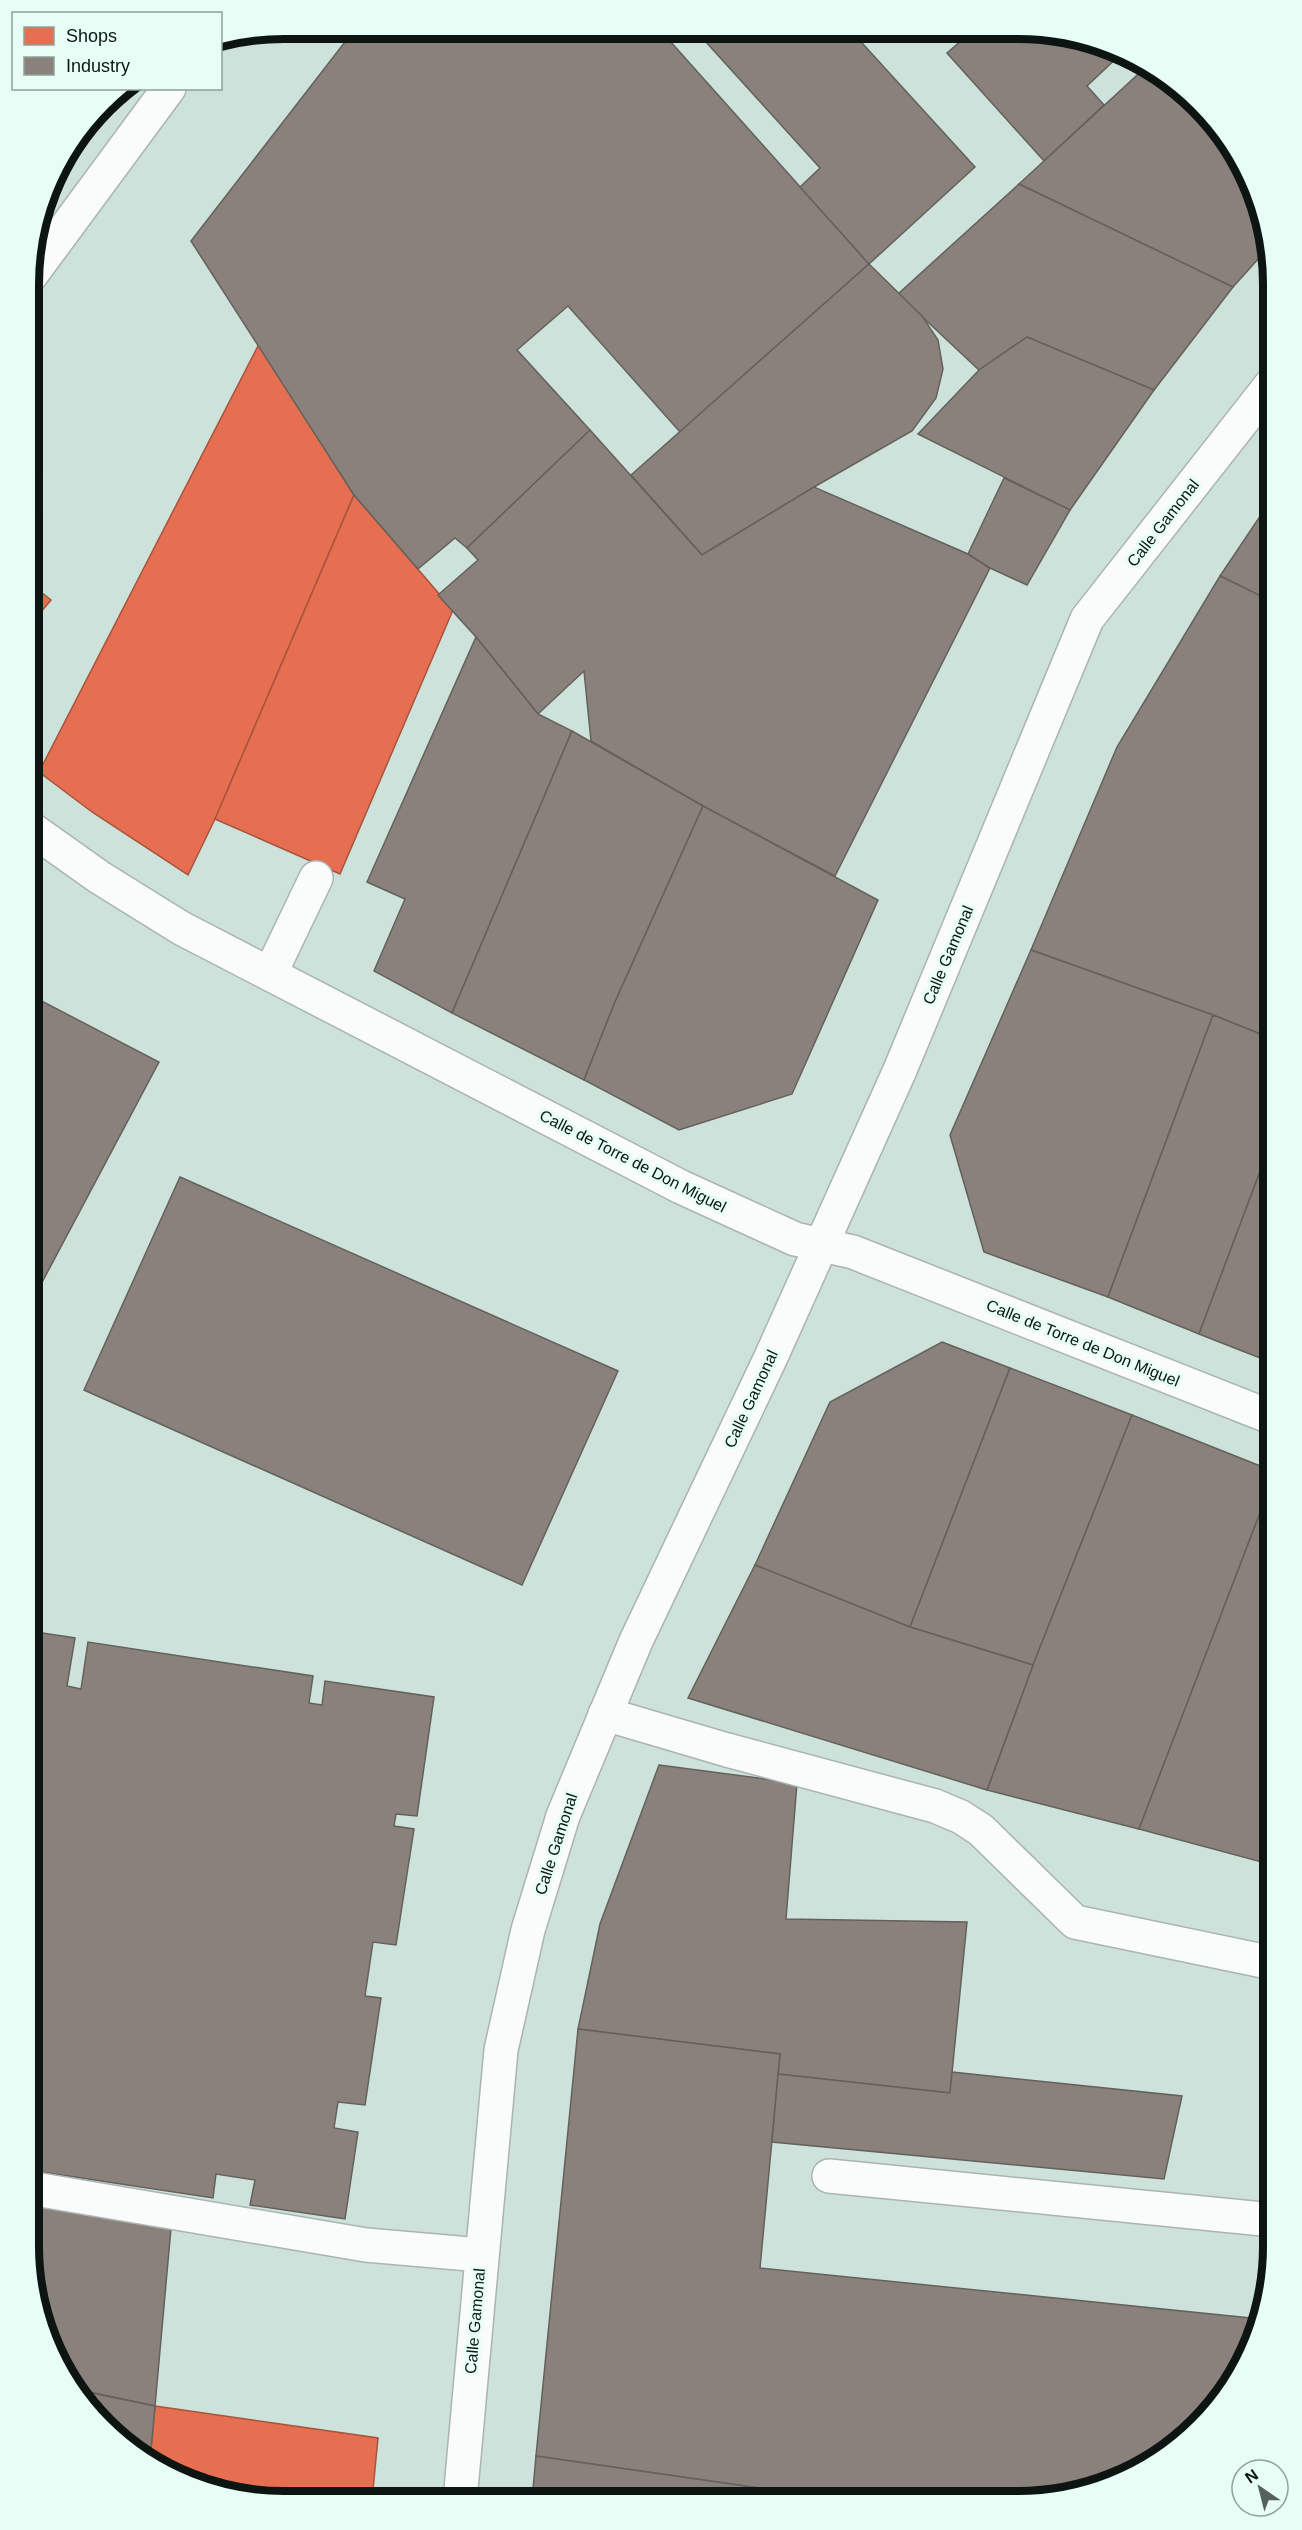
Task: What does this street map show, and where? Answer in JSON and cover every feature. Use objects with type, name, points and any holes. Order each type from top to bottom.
[{"type":"street","points":[[40,262],[168,90]]},
{"type":"street","name":"Calle Gamonal","points":[[461,2491],[501,2050],[528,1930],[563,1816],[636,1641],[822,1246],[900,1070],[1087,619],[1263,396]]},
{"type":"street","name":"Calle de Torre de Don Miguel","points":[[39,835],[99,878],[181,928],[681,1188],[795,1239],[853,1252],[1263,1414]]},
{"type":"street","points":[[270,974],[316,878]]},
{"type":"street","points":[[605,1714],[727,1750],[935,1806],[981,1830],[1075,1922],[1263,1961]]},
{"type":"street","points":[[829,2176],[1263,2219]]},
{"type":"street","points":[[39,2190],[366,2245],[481,2255]]},
{"type":"shaded area","points":[[284,39],[1018,39],[1050,41],[1082,47],[1126,64],[1154,80],[1180,100],[1202,122],[1222,148],[1238,176],[1250,205],[1261,252],[1263,284],[1263,2246],[1261,2278],[1255,2310],[1238,2354],[1222,2382],[1202,2408],[1180,2430],[1154,2450],[1126,2466],[1097,2478],[1050,2489],[1018,2491],[284,2491],[252,2489],[220,2483],[176,2466],[148,2450],[122,2430],[100,2408],[80,2382],[64,2354],[52,2325],[41,2278],[39,2246],[39,284],[41,252],[47,220],[64,176],[80,148],[100,122],[122,100],[135,90],[222,90],[222,47],[252,41]]},
{"type":"building: Shops","points":[[259,344],[354,495],[215,819],[188,875],[92,812],[39,772]]},
{"type":"building: Shops","points":[[354,495],[453,610],[340,874],[215,819]]},
{"type":"building: Shops","points":[[39,590],[51,600],[39,614]]},
{"type":"building: Shops","points":[[155,2406],[378,2438],[373,2491],[252,2489],[205,2478],[176,2466],[151,2452]]},
{"type":"building: Industry","points":[[347,39],[668,39],[869,264],[680,432],[568,306],[517,350],[590,430],[467,548],[455,538],[418,569],[354,495],[191,241]]},
{"type":"building: Industry","points":[[703,39],[858,39],[975,167],[869,264],[800,187],[820,168]]},
{"type":"building: Industry","points":[[963,39],[1018,39],[1050,41],[1082,47],[1115,59],[1087,86],[1104,105],[1044,161],[947,53]]},
{"type":"building: Industry","points":[[1141,72],[1180,100],[1202,122],[1222,148],[1238,176],[1250,205],[1261,256],[1233,287],[1019,184]]},
{"type":"building: Industry","points":[[1019,184],[1233,287],[1154,390],[1027,337],[979,370],[898,294]]},
{"type":"building: Industry","points":[[869,264],[922,316],[938,340],[943,369],[936,398],[912,431],[702,555],[631,475]]},
{"type":"building: Industry","points":[[1027,337],[1154,390],[1070,510],[918,434],[979,370]]},
{"type":"building: Industry","points":[[590,430],[702,555],[814,487],[968,554],[990,568],[835,876],[703,806],[591,741],[584,671],[538,714],[476,637],[438,595],[478,560],[467,548]]},
{"type":"building: Industry","points":[[1004,478],[1070,510],[1027,585],[990,568],[968,554]]},
{"type":"building: Industry","points":[[1263,512],[1263,597],[1220,576]]},
{"type":"building: Industry","points":[[1220,576],[1263,597],[1263,1035],[1031,950],[1117,747]]},
{"type":"building: Industry","points":[[476,637],[538,714],[572,731],[452,1013],[374,971],[405,899],[367,882]]},
{"type":"building: Industry","points":[[572,731],[703,806],[615,1002],[584,1080],[452,1013]]},
{"type":"building: Industry","points":[[703,806],[878,900],[792,1094],[679,1130],[584,1080],[615,1002]]},
{"type":"building: Industry","points":[[1031,950],[1213,1015],[1108,1297],[984,1252],[950,1135]]},
{"type":"building: Industry","points":[[39,1000],[159,1062],[39,1288]]},
{"type":"building: Industry","points":[[1213,1015],[1263,1035],[1263,1164],[1199,1334],[1108,1297]]},
{"type":"building: Industry","points":[[1263,1164],[1263,1359],[1199,1334]]},
{"type":"building: Industry","points":[[180,1177],[618,1371],[522,1585],[84,1390]]},
{"type":"building: Industry","points":[[942,1342],[1010,1368],[910,1627],[755,1565],[830,1402]]},
{"type":"building: Industry","points":[[1010,1368],[1132,1415],[1033,1665],[910,1627]]},
{"type":"building: Industry","points":[[1132,1415],[1263,1467],[1263,1505],[1139,1829],[987,1790],[1033,1665]]},
{"type":"building: Industry","points":[[1263,1505],[1263,1862],[1139,1829]]},
{"type":"building: Industry","points":[[755,1565],[910,1627],[1033,1665],[987,1790],[688,1698]]},
{"type":"building: Industry","points":[[39,1633],[75,1638],[67,1686],[81,1689],[88,1642],[313,1676],[309,1703],[322,1705],[325,1681],[434,1697],[417,1816],[396,1814],[394,1826],[414,1829],[396,1945],[373,1942],[365,1996],[381,1998],[365,2105],[338,2102],[334,2128],[358,2132],[345,2219],[250,2205],[255,2180],[216,2174],[213,2198],[39,2172]]},
{"type":"building: Industry","points":[[659,1765],[797,1783],[786,1919],[967,1922],[950,2093],[778,2074],[780,2054],[578,2029],[600,1924]]},
{"type":"building: Industry","points":[[578,2029],[780,2054],[760,2268],[1252,2318],[1238,2354],[1222,2382],[1202,2408],[1180,2430],[1141,2458],[1082,2483],[1050,2489],[1018,2491],[780,2491],[536,2456]]},
{"type":"building: Industry","points":[[952,2072],[1182,2096],[1164,2179],[772,2142],[778,2074],[950,2093]]},
{"type":"building: Industry","points":[[39,2205],[171,2228],[155,2406],[87,2391],[72,2369],[47,2310],[41,2278]]},
{"type":"building: Industry","points":[[88,2392],[155,2406],[151,2452],[122,2430]]},
{"type":"building: Industry","points":[[536,2456],[780,2491],[533,2491]]}]
